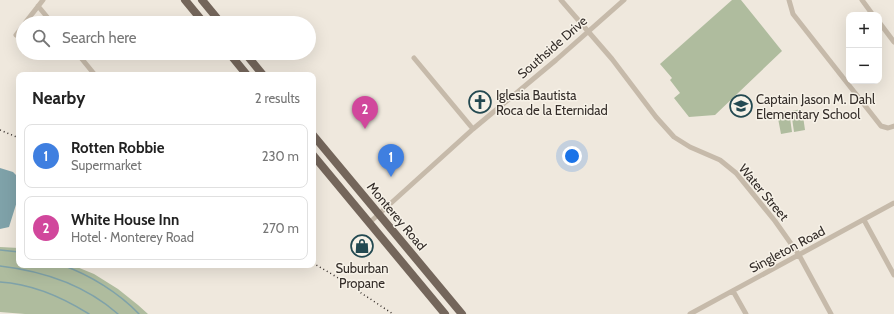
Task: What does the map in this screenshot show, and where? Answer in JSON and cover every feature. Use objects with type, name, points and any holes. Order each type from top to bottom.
[{"type":"main road","points":[[185,0],[198,16]]},
{"type":"main road","points":[[202,0],[215,16]]},
{"type":"main road","points":[[234,60],[243,72]]},
{"type":"main road","points":[[251,61],[260,72]]},
{"type":"main road","name":"Monterey Road","points":[[316,139],[462,314]]},
{"type":"main road","name":"Monterey Road","points":[[316,160],[445,314]]},
{"type":"street","points":[[30,16],[43,0]]},
{"type":"street","name":"Water Street","points":[[561,0],[612,59],[656,117],[674,137],[690,147],[720,160],[736,173],[775,221],[799,255],[831,314]]},
{"type":"street","name":"Southside Drive","points":[[369,223],[473,129],[624,0]]},
{"type":"street","points":[[788,0],[793,14],[881,126],[885,128],[894,126]]},
{"type":"street","points":[[862,0],[871,12]]},
{"type":"street","points":[[38,6],[46,16]]},
{"type":"street","points":[[882,26],[894,42]]},
{"type":"street","points":[[414,58],[473,129]]},
{"type":"street","points":[[83,60],[93,72]]},
{"type":"street","points":[[246,72],[251,61]]},
{"type":"street","name":"Singleton Road","points":[[690,314],[894,203]]},
{"type":"street","points":[[864,220],[894,276]]},
{"type":"street","points":[[733,291],[746,314]]},
{"type":"green space","points":[[732,0],[741,0],[782,51],[715,115],[689,117],[674,98],[680,93],[670,80],[672,78],[660,64]]},
{"type":"green space","points":[[802,109],[805,130],[794,132],[791,111]]},
{"type":"green space","points":[[789,111],[792,132],[781,134],[777,113]]},
{"type":"green space","points":[[0,247],[16,248],[16,268],[79,268],[94,274],[118,289],[148,314],[25,314],[0,312]]},
{"type":"water","points":[[0,168],[13,172],[16,175],[16,205],[9,227],[0,229]]},
{"type":"waterway","points":[[0,250],[16,252]]},
{"type":"waterway","points":[[0,266],[16,268],[48,276],[78,287],[92,295],[118,314]]},
{"type":"waterway","points":[[70,268],[104,285],[139,314]]},
{"type":"waterway","points":[[0,282],[24,285],[47,292],[89,314]]},
{"type":"railway","points":[[0,130],[16,137]]},
{"type":"railway","points":[[316,265],[393,314]]},
{"type":"place","name":"Iglesia Bautista Roca de la Eternidad","points":[[480,102]]},
{"type":"place","name":"Captain Jason M. Dahl Elementary School","points":[[741,106]]},
{"type":"place","name":"White House Inn","points":[[365,129]]},
{"type":"place","name":"Rotten Robbie","points":[[391,177]]},
{"type":"place","name":"Suburban Propane","points":[[362,246]]}]
